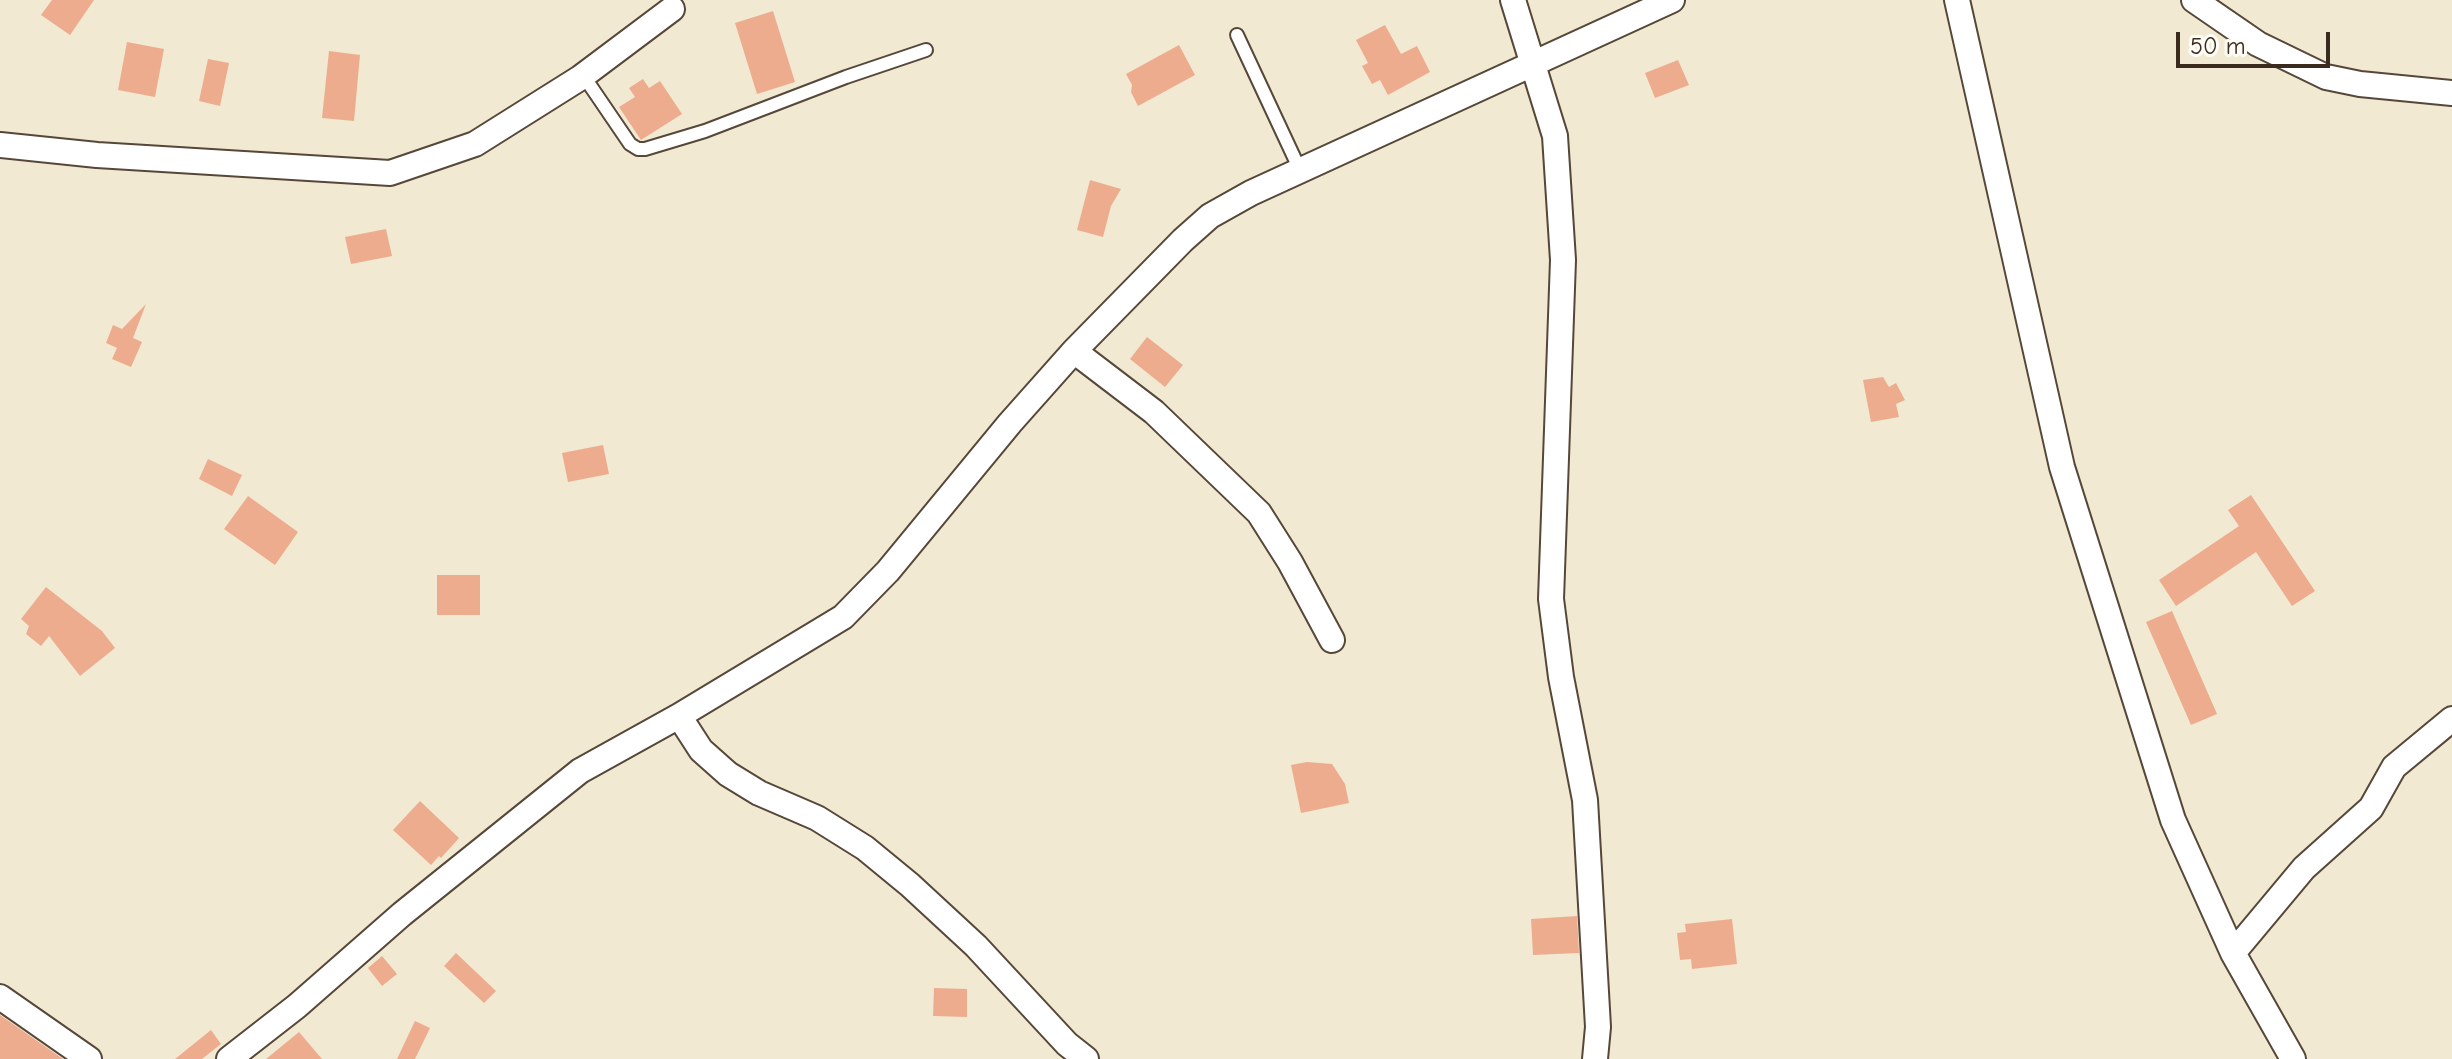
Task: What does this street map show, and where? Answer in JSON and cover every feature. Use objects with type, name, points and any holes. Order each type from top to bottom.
[{"type":"street","points":[[1513,0],[1555,136],[1563,260],[1551,599],[1561,677],[1585,800],[1598,1027],[1595,1059]]},
{"type":"street","points":[[229,1059],[580,771],[679,716],[843,617],[888,571],[1074,351],[1210,216],[1300,170],[1672,0]]},
{"type":"street","points":[[1957,0],[2062,467],[2173,820],[2233,953],[2293,1059]]},
{"type":"street","points":[[2194,0],[2258,44],[2326,77],[2360,84],[2452,93]]},
{"type":"street","points":[[0,145],[97,155],[390,173],[475,144],[583,75],[672,9]]},
{"type":"street","points":[[1074,351],[1154,412],[1259,513],[1290,562],[1332,640]]},
{"type":"street","points":[[679,716],[701,750],[728,774],[759,793],[817,818],[865,848],[910,885],[976,946],[1067,1044],[1086,1059]]},
{"type":"street","points":[[2233,953],[2304,868],[2371,808],[2394,767],[2452,719]]},
{"type":"street","points":[[0,997],[89,1059]]},
{"type":"lane","points":[[1237,35],[1300,170]]},
{"type":"lane","points":[[583,75],[630,144],[645,149],[705,131],[926,50]]},
{"type":"building","points":[[52,0],[94,0],[70,35],[41,15]]},
{"type":"building","points":[[773,11],[795,82],[757,94],[735,23]]},
{"type":"building","points":[[1385,25],[1401,54],[1417,46],[1430,72],[1388,95],[1380,80],[1372,84],[1362,66],[1368,63],[1356,40]]},
{"type":"building","points":[[127,42],[164,49],[155,97],[118,90]]},
{"type":"building","points":[[1179,45],[1195,75],[1138,106],[1126,74]]},
{"type":"building","points":[[329,51],[360,55],[354,121],[322,118]]},
{"type":"building","points":[[208,59],[229,63],[220,106],[199,101]]},
{"type":"building","points":[[1678,60],[1689,85],[1655,98],[1645,73]]},
{"type":"building","points":[[643,79],[649,88],[660,81],[682,114],[641,140],[619,107],[635,97],[629,88]]},
{"type":"building","points":[[1090,180],[1121,189],[1111,206],[1103,237],[1077,230]]},
{"type":"building","points":[[386,229],[392,256],[351,264],[345,237]]},
{"type":"building","points":[[146,304],[133,338],[142,342],[131,367],[112,359],[117,348],[106,343],[113,325],[122,329]]},
{"type":"building","points":[[1147,337],[1183,365],[1165,387],[1130,359]]},
{"type":"building","points":[[1883,377],[1889,387],[1896,383],[1905,400],[1896,404],[1899,417],[1871,422],[1863,380]]},
{"type":"building","points":[[603,445],[609,474],[568,482],[562,453]]},
{"type":"building","points":[[208,459],[242,475],[232,496],[199,479]]},
{"type":"building","points":[[2251,495],[2315,591],[2292,606],[2256,552],[2176,606],[2159,580],[2239,526],[2228,510]]},
{"type":"building","points":[[248,496],[298,532],[275,565],[224,529]]},
{"type":"building","points":[[437,575],[480,575],[480,615],[437,615]]},
{"type":"building","points":[[46,587],[102,631],[115,648],[80,676],[49,636],[41,646],[26,634],[29,626],[21,619]]},
{"type":"building","points":[[2172,611],[2217,714],[2191,725],[2146,622]]},
{"type":"building","points":[[1307,762],[1332,764],[1345,784],[1349,803],[1301,813],[1291,765]]},
{"type":"building","points":[[420,801],[459,838],[431,865],[393,830]]},
{"type":"building","points":[[1577,916],[1579,953],[1533,955],[1531,919]]},
{"type":"building","points":[[1732,919],[1737,964],[1692,969],[1691,959],[1680,960],[1677,933],[1686,932],[1685,924]]},
{"type":"building","points":[[456,953],[496,991],[484,1003],[444,966]]},
{"type":"building","points":[[382,956],[397,974],[382,986],[368,968]]},
{"type":"building","points":[[934,988],[967,989],[967,1017],[933,1016]]},
{"type":"building","points":[[0,1015],[63,1059],[0,1059]]},
{"type":"building","points":[[415,1021],[430,1028],[415,1059],[397,1059]]},
{"type":"building","points":[[211,1030],[221,1044],[202,1059],[175,1059]]},
{"type":"building","points":[[299,1032],[322,1059],[266,1059]]}]
